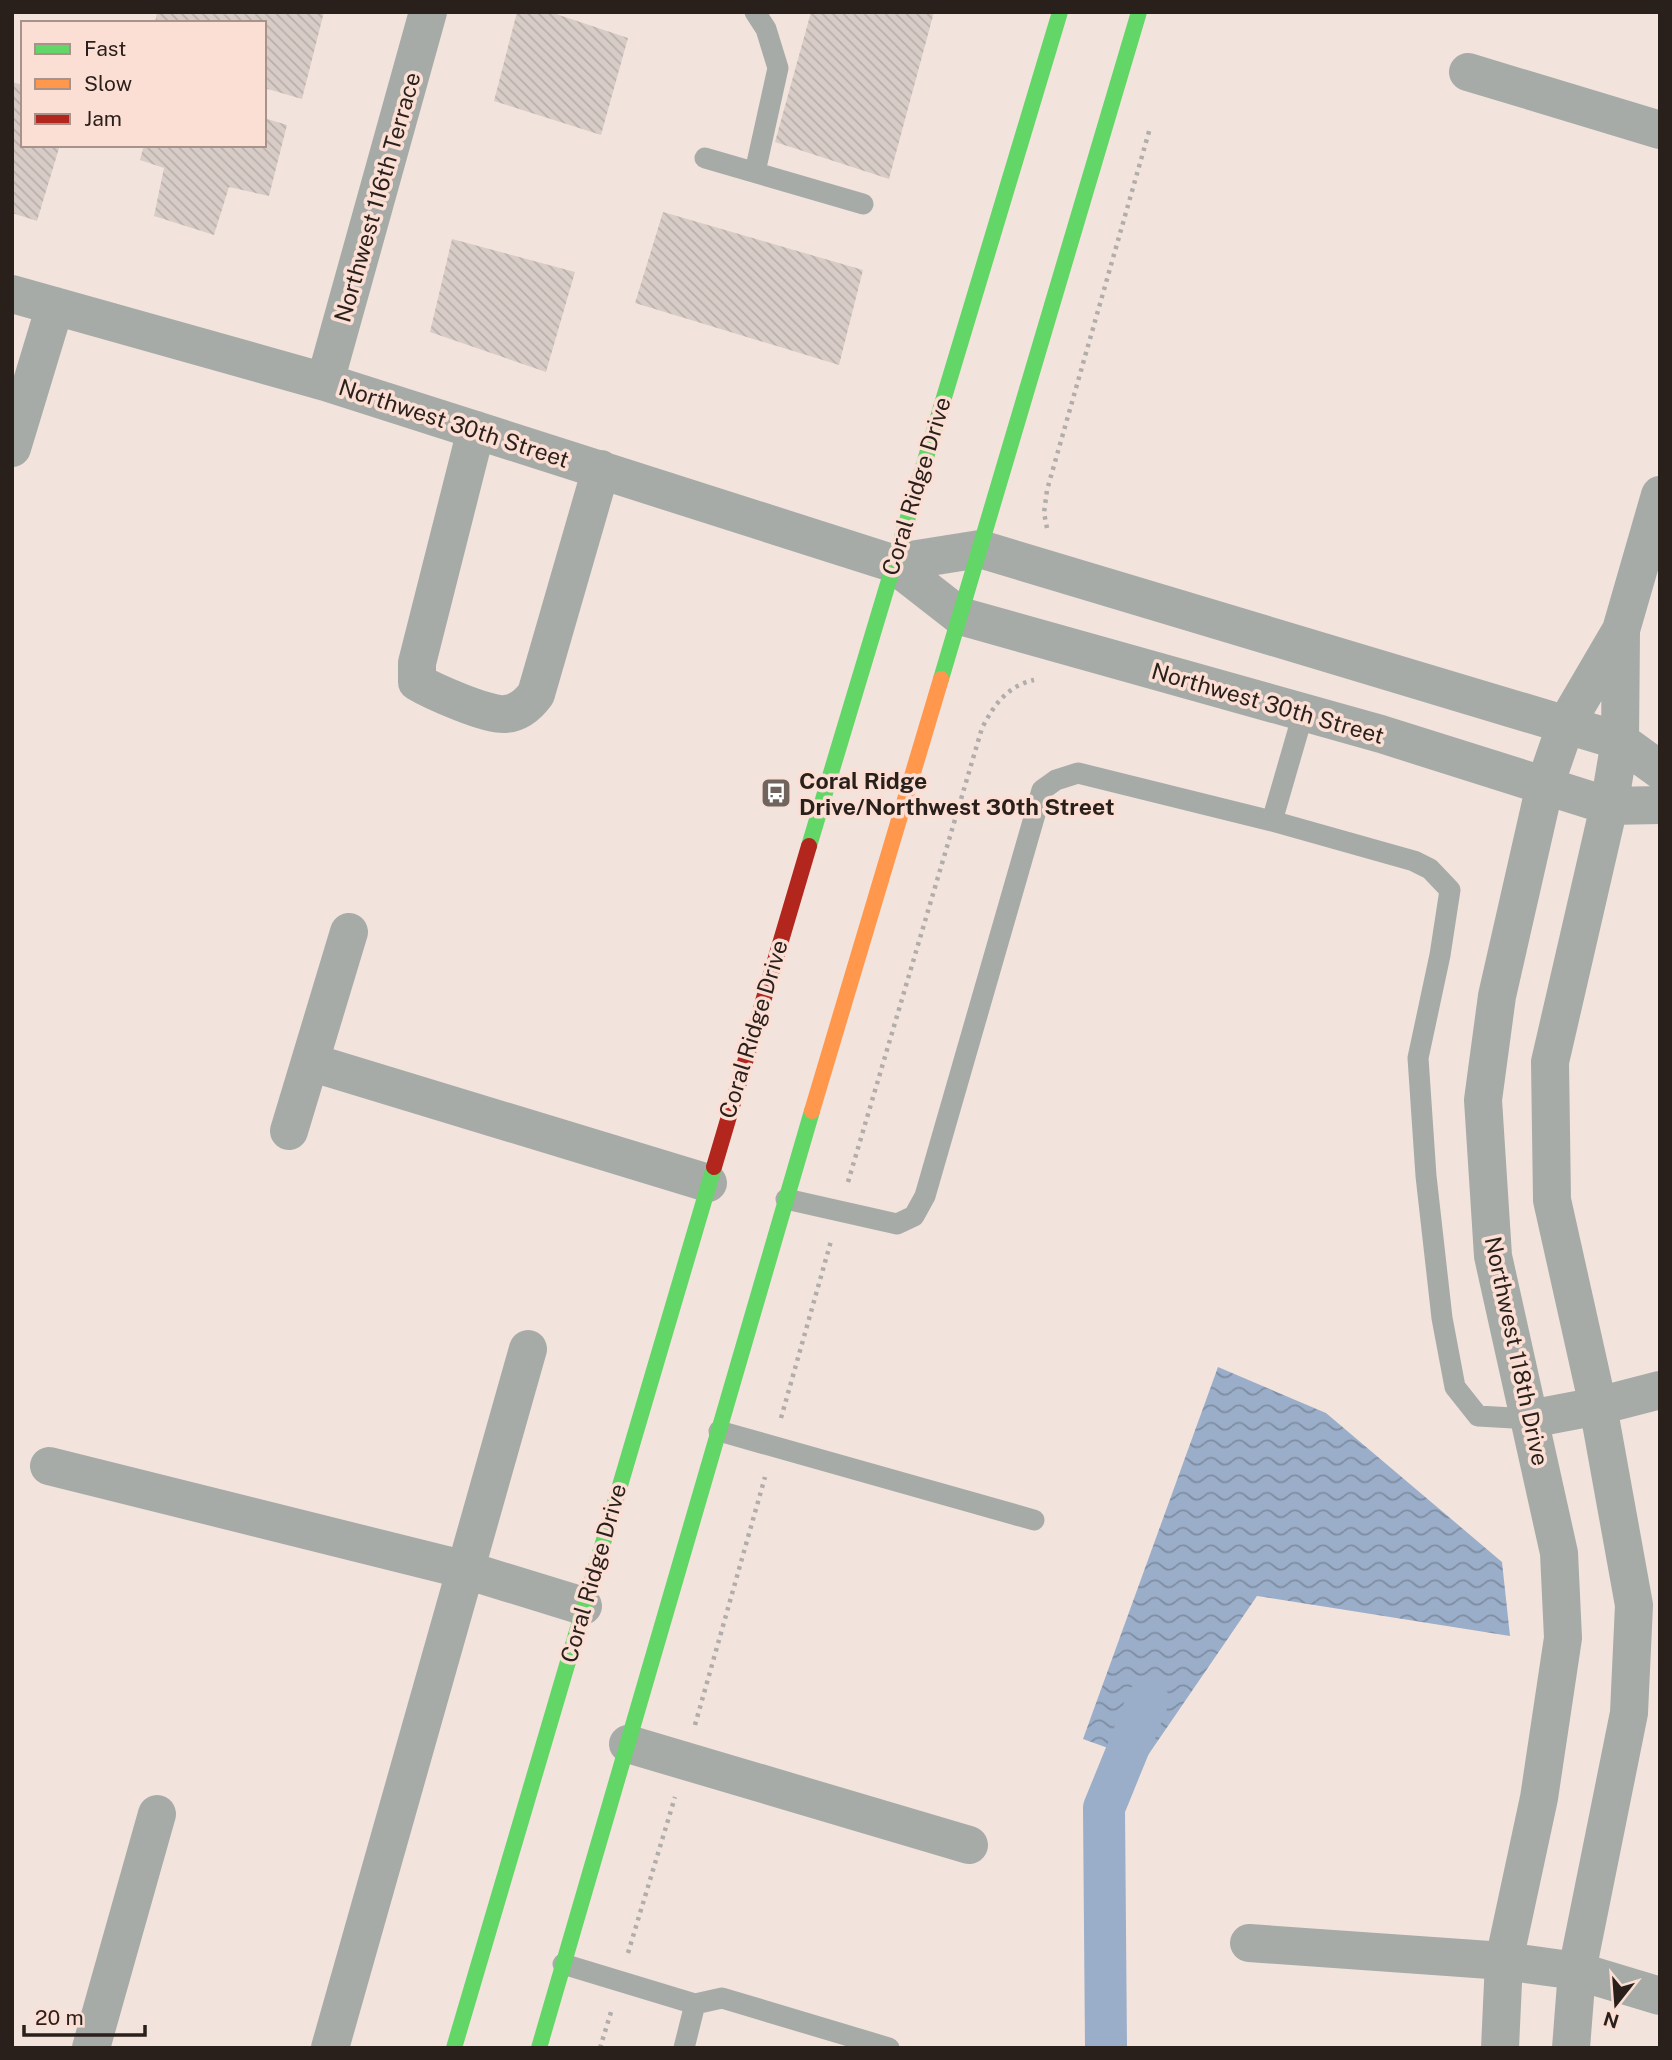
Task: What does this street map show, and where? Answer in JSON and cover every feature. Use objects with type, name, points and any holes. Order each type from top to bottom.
[{"type":"main road","name":"Coral Ridge Drive","points":[[454,2048],[892,562],[1060,12]]},
{"type":"main road","points":[[539,2048],[786,1199],[1139,12]]},
{"type":"street","name":"Northwest 116th Terrace","points":[[325,382],[428,12]]},
{"type":"street","points":[[1468,72],[1660,130]]},
{"type":"street","name":"Northwest 30th Street","points":[[12,293],[325,382],[892,562],[960,616],[1303,713],[1609,806],[1660,805]]},
{"type":"street","points":[[12,448],[55,306]]},
{"type":"street","points":[[476,430],[417,663],[417,682],[436,694],[503,715],[525,708],[536,694],[601,469]]},
{"type":"street","name":"Northwest 118th Drive","points":[[1500,2048],[1504,1961],[1539,1798],[1563,1638],[1559,1553],[1493,1256],[1483,1100],[1497,996],[1545,785],[1566,724],[1621,630],[1660,495]]},
{"type":"street","name":"Northwest 30th Street","points":[[892,562],[980,549],[1620,741],[1660,770]]},
{"type":"street","name":"Northwest 118th Drive","points":[[1571,2048],[1577,1971],[1629,1713],[1634,1605],[1598,1406],[1552,1200],[1550,1062],[1609,806],[1620,741],[1621,630]]},
{"type":"street","points":[[289,1131],[349,932]]},
{"type":"street","points":[[310,1062],[708,1183]]},
{"type":"street","points":[[331,2048],[528,1349]]},
{"type":"street","points":[[1530,1419],[1598,1406],[1660,1390]]},
{"type":"street","points":[[49,1466],[466,1570],[583,1606]]},
{"type":"street","points":[[628,1744],[969,1845]]},
{"type":"street","points":[[91,2048],[157,1814]]},
{"type":"street","points":[[1249,1943],[1504,1961],[1577,1971],[1660,1996]]},
{"type":"lane","points":[[755,12],[766,29],[778,68],[755,172]]},
{"type":"lane","points":[[705,158],[863,204]]},
{"type":"lane","points":[[1272,821],[1303,713]]},
{"type":"lane","points":[[786,1199],[897,1224],[914,1216],[925,1196],[1042,790],[1056,780],[1079,773],[1272,821],[1414,861],[1430,869],[1450,890],[1440,955],[1418,1058],[1426,1176],[1442,1318],[1455,1387],[1478,1416],[1530,1419]]},
{"type":"lane","points":[[719,1431],[1034,1520]]},
{"type":"lane","points":[[563,1964],[695,2004],[722,1998],[888,2048]]},
{"type":"lane","points":[[684,2048],[695,2004]]},
{"type":"path","points":[[1049,568],[1055,547],[1044,513],[1047,490],[1152,118]]},
{"type":"path","points":[[600,2048],[685,1760],[839,1212],[982,728],[995,704],[1013,688],[1032,679],[1042,680]]},
{"type":"water","points":[[1218,1367],[1326,1413],[1502,1562],[1510,1636],[1257,1596],[1144,1761],[1083,1739]]},
{"type":"building","points":[[157,12],[324,12],[302,99],[266,89],[266,21],[155,21]]},
{"type":"building","points":[[517,12],[550,12],[628,38],[601,135],[494,101]]},
{"type":"building","points":[[811,12],[934,12],[889,179],[775,142]]},
{"type":"building","points":[[12,82],[21,84],[21,147],[59,147],[37,221],[12,213]]},
{"type":"building","points":[[266,119],[287,125],[269,196],[229,187],[214,235],[154,216],[164,168],[140,160],[143,147],[266,147]]},
{"type":"building","points":[[663,212],[863,270],[839,365],[635,303]]},
{"type":"building","points":[[452,239],[575,272],[546,372],[430,332]]},
{"type":"waterway","points":[[1106,2048],[1104,1808],[1148,1700]]},
{"type":"traffic: fast","points":[[809,846],[1060,12]]},
{"type":"traffic: fast","points":[[941,679],[1139,12]]},
{"type":"traffic: fast","points":[[539,2048],[812,1111]]},
{"type":"traffic: fast","points":[[454,2048],[714,1167]]},
{"type":"traffic: slow","points":[[812,1111],[941,679]]},
{"type":"traffic: jam","points":[[714,1167],[809,846]]},
{"type":"place","name":"Coral Ridge Drive/Northwest 30th Street","points":[[776,793]]}]
